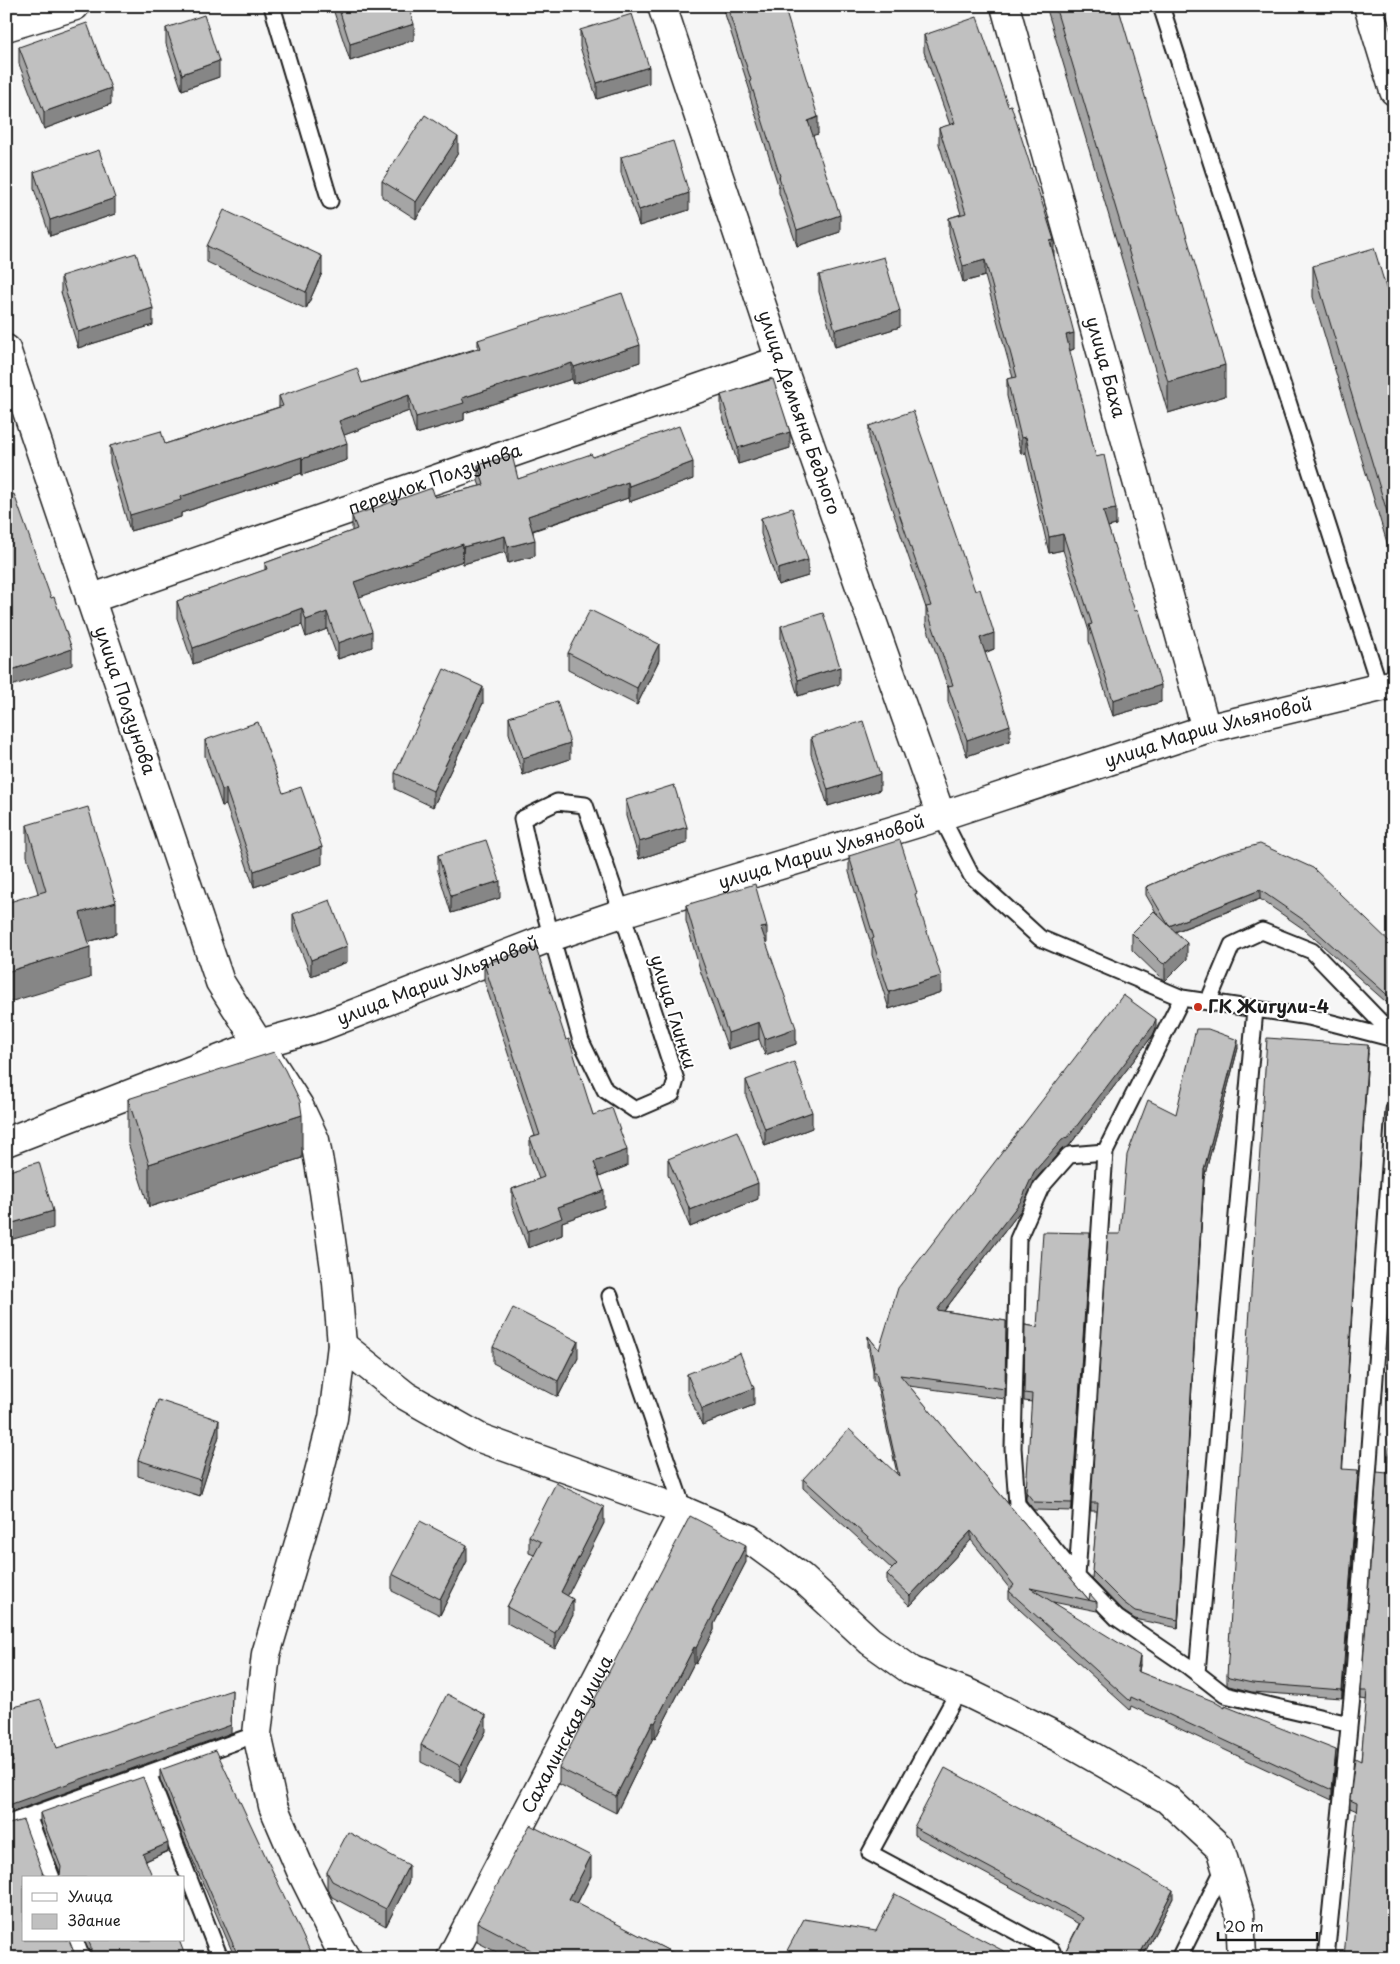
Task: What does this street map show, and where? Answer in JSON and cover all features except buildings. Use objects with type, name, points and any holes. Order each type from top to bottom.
[{"type":"street","points":[[6,27],[75,6]]},
{"type":"street","name":"улица Демьяна Бедного","points":[[662,6],[780,360],[941,816]]},
{"type":"street","name":"улица Баха","points":[[1005,6],[1206,729]]},
{"type":"street","points":[[1368,6],[1394,91]]},
{"type":"street","name":"улица Ползунова","points":[[6,349],[220,982],[299,1106],[314,1140],[324,1191],[337,1283],[342,1345],[333,1418],[312,1499],[266,1654],[257,1734],[273,1806],[301,1871],[346,1958]]},
{"type":"street","name":"переулок Ползунова","points":[[90,599],[780,360]]},
{"type":"street","name":"улица Марии Ульяновой","points":[[6,1142],[259,1044],[320,1027],[551,937],[622,913],[941,816],[1206,729],[1387,686]]},
{"type":"street","points":[[342,1345],[406,1396],[480,1438],[684,1511],[749,1539],[801,1577],[877,1646],[912,1671],[960,1690],[1058,1737],[1167,1799],[1220,1848],[1240,1914],[1242,1958]]},
{"type":"street","name":"Сахалинская улица","points":[[450,1958],[684,1511]]},
{"type":"lane","points":[[272,6],[330,201]]},
{"type":"lane","points":[[1161,6],[1387,686]]},
{"type":"lane","points":[[551,937],[522,820],[557,802],[584,805],[622,913]]},
{"type":"lane","points":[[941,816],[971,876],[1040,938],[1182,998],[1309,1017],[1394,1038]]},
{"type":"lane","name":"улица Глинки","points":[[551,937],[581,1041],[605,1090],[636,1110],[672,1094],[676,1080],[622,913]]},
{"type":"lane","points":[[1208,1002],[1232,945],[1262,931],[1312,951],[1394,1038]]},
{"type":"lane","points":[[1077,1577],[1106,1152],[1182,998]]},
{"type":"lane","points":[[1197,1673],[1255,1009]]},
{"type":"lane","points":[[1326,1958],[1349,1724],[1394,1110]]},
{"type":"lane","points":[[1106,1152],[1069,1155],[1041,1187],[1018,1238],[1013,1448],[1017,1504],[1077,1577],[1117,1618],[1197,1673],[1225,1695],[1349,1724]]},
{"type":"lane","points":[[610,1296],[684,1511]]},
{"type":"lane","points":[[960,1690],[870,1853],[1052,1951]]},
{"type":"lane","points":[[6,1824],[257,1734]]},
{"type":"lane","points":[[148,1773],[220,1958]]},
{"type":"lane","points":[[28,1816],[51,1876]]},
{"type":"lane","points":[[1179,1958],[1225,1866]]},
{"type":"lane","points":[[76,1942],[82,1958]]},
{"type":"place","name":"ГК Жигули-4","points":[[1198,1007]]}]
